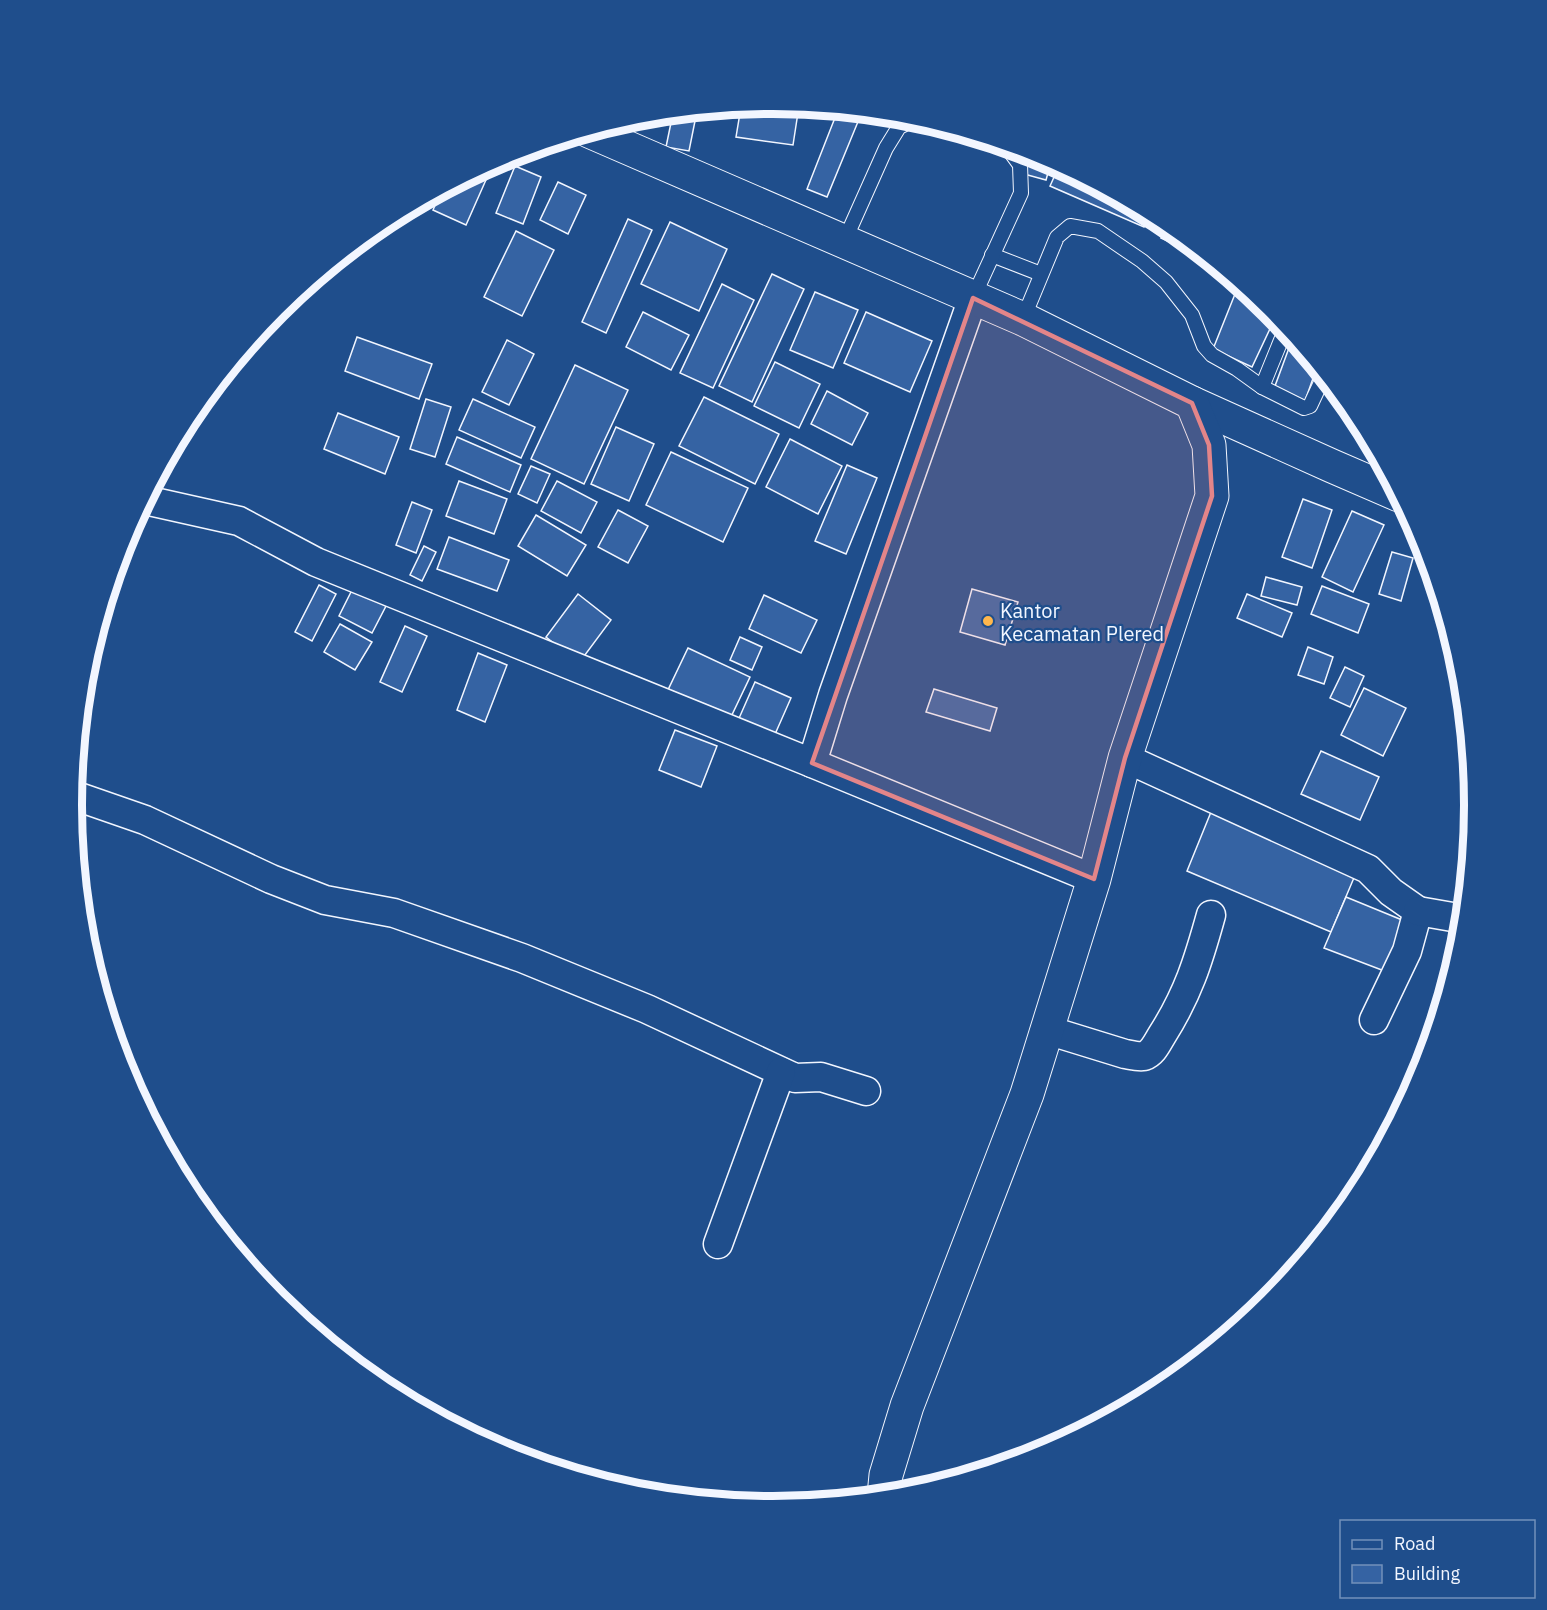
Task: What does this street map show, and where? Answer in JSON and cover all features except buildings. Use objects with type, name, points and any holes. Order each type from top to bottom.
[{"type":"main road","points":[[601,136],[1023,319],[1192,403],[1388,490]]},
{"type":"main road","points":[[885,1487],[886,1475],[907,1406],[1027,1094],[1094,879],[1125,759],[1212,496],[1209,445],[1192,403]]},
{"type":"street","points":[[812,763],[833,695],[973,298]]},
{"type":"street","points":[[153,502],[239,521],[316,562],[1094,879]]},
{"type":"street","points":[[1125,759],[1368,869],[1391,892],[1418,911],[1455,917]]},
{"type":"street","points":[[82,798],[145,820],[271,879],[325,900],[394,913],[522,958],[647,1009],[795,1078],[821,1077],[866,1092]]},
{"type":"street","points":[[1374,1020],[1407,951],[1418,911]]},
{"type":"street","points":[[1047,1030],[1125,1054],[1137,1056],[1147,1054],[1155,1048],[1178,1010],[1194,975],[1210,915]]},
{"type":"street","points":[[718,1244],[781,1072]]},
{"type":"lane","points":[[844,242],[891,141],[901,126]]},
{"type":"lane","points":[[973,298],[1021,193],[1020,165],[1015,158]]},
{"type":"lane","points":[[1023,319],[1057,237],[1070,226],[1098,231],[1142,261],[1166,282],[1192,315],[1204,346],[1212,355],[1262,387],[1304,408],[1310,406],[1321,383]]},
{"type":"lane","points":[[992,255],[1041,274]]},
{"type":"lane","points":[[1262,387],[1282,337]]},
{"type":"highlighted area","points":[[973,298],[1192,403],[1209,445],[1212,496],[1125,758],[1094,879],[812,763]]},
{"type":"place","name":"Kantor Kecamatan Plered","points":[[988,621]]}]
